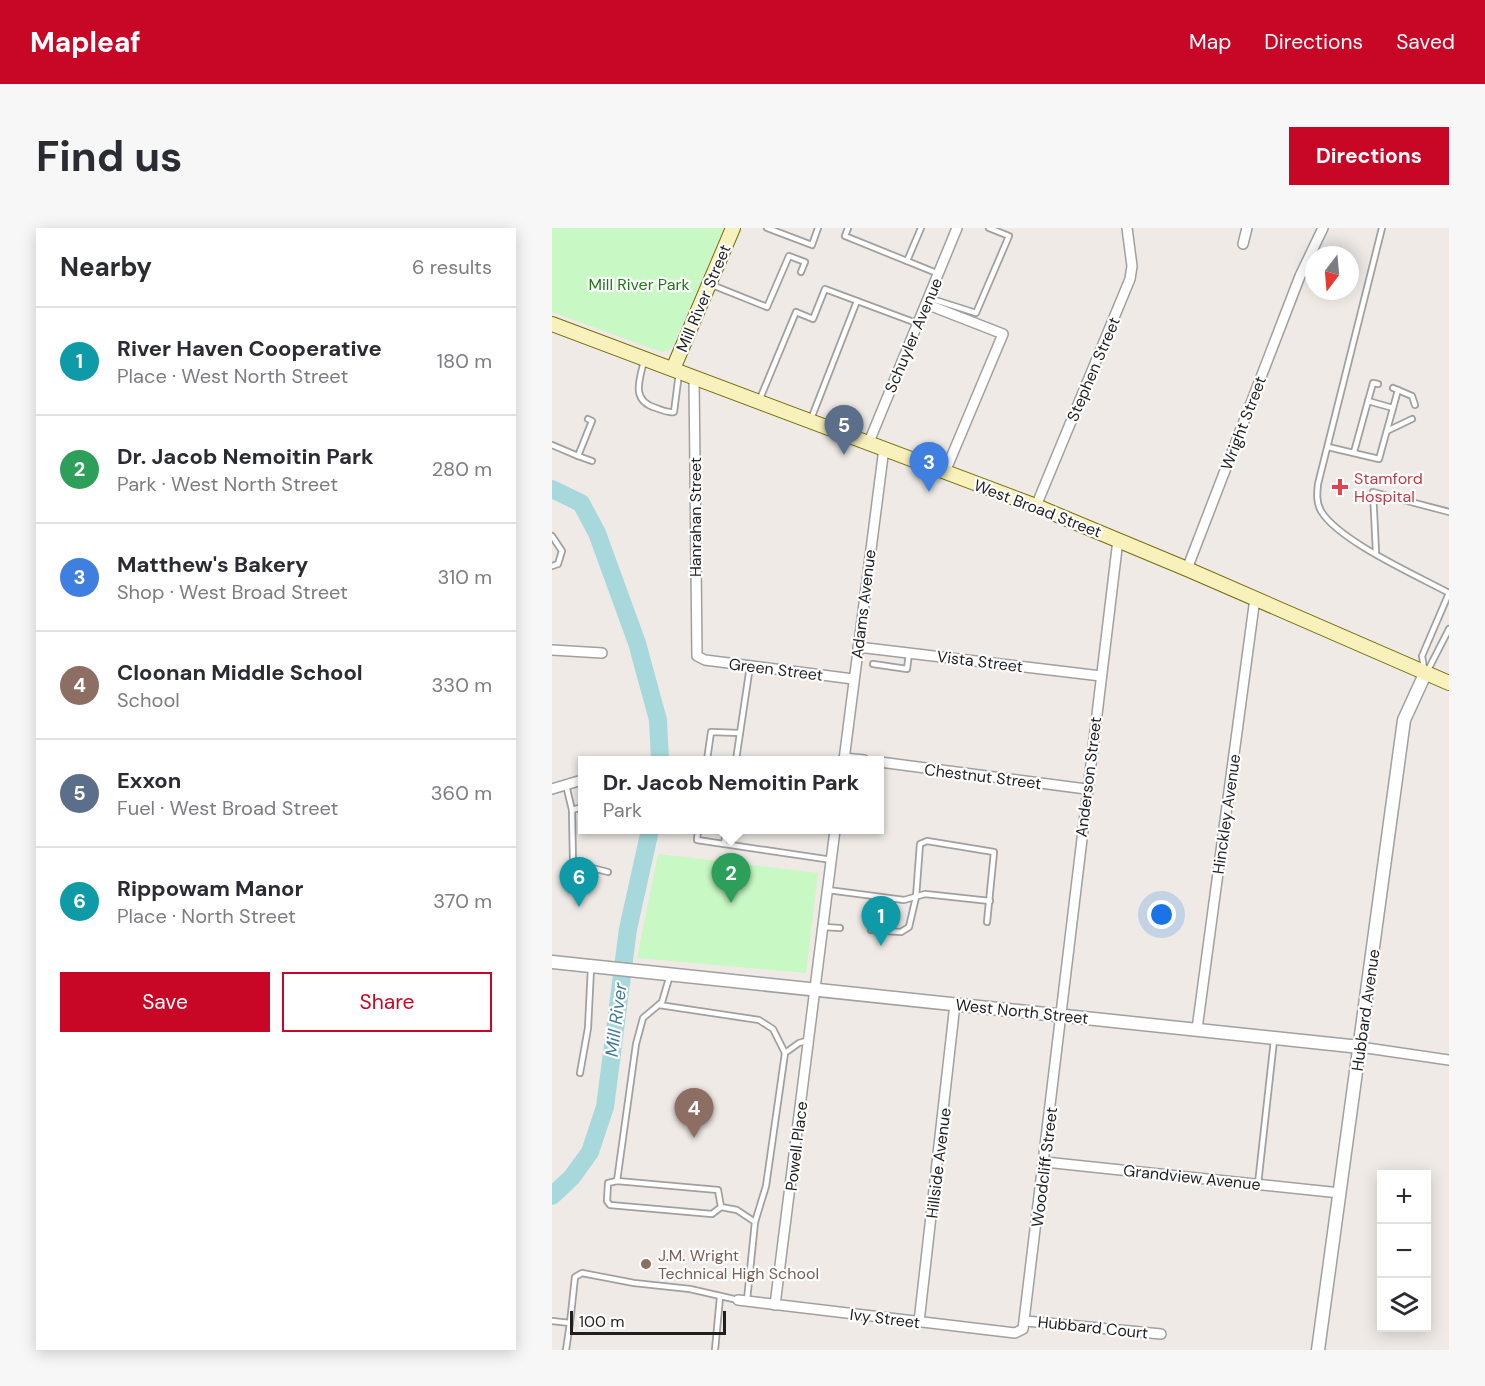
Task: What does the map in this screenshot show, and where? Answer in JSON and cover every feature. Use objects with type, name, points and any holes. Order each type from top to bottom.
[{"type":"main road","name":"Mill River Street","points":[[677,370],[733,228]]},
{"type":"main road","name":"West Broad Street","points":[[552,324],[759,400],[1035,506],[1255,598],[1449,683]]},
{"type":"street","name":"Schuyler Avenue","points":[[869,442],[957,228]]},
{"type":"street","name":"Stephen Street","points":[[1035,506],[1130,279],[1132,266],[1127,228]]},
{"type":"street","points":[[1243,244],[1247,228]]},
{"type":"street","name":"Wright Street","points":[[1187,569],[1300,276],[1323,228]]},
{"type":"street","points":[[928,301],[1003,334],[945,472]]},
{"type":"street","name":"Hanrahan Street","points":[[694,376],[696,652],[698,658]]},
{"type":"street","name":"Adams Avenue","points":[[844,756],[884,448]]},
{"type":"street","name":"Anderson Street","points":[[1062,1014],[1086,789],[1118,540]]},
{"type":"street","name":"Hinckley Avenue","points":[[1197,1029],[1255,598]]},
{"type":"street","name":"Vista Street","points":[[858,647],[1101,676]]},
{"type":"street","points":[[552,650],[602,653]]},
{"type":"street","name":"Green Street","points":[[698,658],[853,679]]},
{"type":"street","name":"Hubbard Avenue","points":[[1318,1350],[1404,720],[1425,674]]},
{"type":"street","name":"Chestnut Street","points":[[884,763],[1086,789]]},
{"type":"street","points":[[552,789],[578,781]]},
{"type":"street","points":[[816,988],[835,834]]},
{"type":"street","name":"West North Street","points":[[552,962],[1062,1014],[1360,1047],[1449,1060]]},
{"type":"street","name":"Powell Place","points":[[775,1305],[816,988]]},
{"type":"street","name":"Hillside Avenue","points":[[918,1322],[955,1004]]},
{"type":"street","name":"Woodcliff Street","points":[[1026,1321],[1062,1014]]},
{"type":"street","name":"Grandview Avenue","points":[[1045,1162],[1340,1193]]},
{"type":"street","name":"Ivy Street","points":[[742,1300],[1015,1333],[1023,1329],[1026,1321]]},
{"type":"street","name":"Hubbard Court","points":[[1026,1321],[1161,1334]]},
{"type":"lane","points":[[767,228],[812,245],[818,228]]},
{"type":"lane","points":[[848,228],[845,236],[939,274]]},
{"type":"lane","points":[[907,261],[921,228]]},
{"type":"lane","points":[[928,301],[976,314],[1010,236],[989,228]]},
{"type":"lane","points":[[1382,228],[1317,492],[1321,510],[1341,532],[1449,593],[1422,656],[1425,674]]},
{"type":"lane","points":[[709,284],[767,307],[789,256],[805,262],[801,272]]},
{"type":"lane","points":[[759,400],[796,312],[813,319],[825,289],[919,324]]},
{"type":"lane","points":[[811,420],[857,301]]},
{"type":"lane","points":[[645,358],[638,395],[640,401],[649,406],[674,412],[677,370]]},
{"type":"lane","points":[[1354,452],[1373,383],[1378,384]]},
{"type":"lane","points":[[1328,447],[1379,459],[1393,408],[1395,389],[1412,396],[1415,405]]},
{"type":"lane","points":[[1368,401],[1393,408]]},
{"type":"lane","points":[[1387,431],[1412,418]]},
{"type":"lane","points":[[578,456],[592,421],[588,419]]},
{"type":"lane","points":[[552,445],[592,461]]},
{"type":"lane","points":[[1376,552],[1373,492],[1449,513]]},
{"type":"lane","points":[[552,536],[562,550],[558,564],[552,566]]},
{"type":"lane","points":[[1425,674],[1434,662],[1449,629]]},
{"type":"lane","points":[[873,664],[907,669],[909,653]]},
{"type":"lane","points":[[737,756],[750,666]]},
{"type":"lane","points":[[708,756],[711,732],[740,733]]},
{"type":"lane","points":[[566,785],[572,810],[573,863],[608,872]]},
{"type":"lane","points":[[572,810],[578,808]]},
{"type":"lane","points":[[698,834],[697,840],[832,860]]},
{"type":"lane","points":[[724,844],[725,834]]},
{"type":"lane","points":[[871,930],[906,930],[912,920],[916,897],[919,848],[921,842],[927,841],[994,852],[987,922]]},
{"type":"lane","points":[[828,890],[904,900],[934,895],[990,901]]},
{"type":"lane","points":[[824,927],[840,928]]},
{"type":"lane","points":[[580,1073],[588,1028],[592,966]]},
{"type":"lane","points":[[617,1181],[636,1044],[643,1018],[659,1005],[665,995],[670,974]]},
{"type":"lane","points":[[566,1350],[575,1277],[582,1273],[634,1283],[690,1289],[742,1300],[755,1222],[766,1186],[785,1053],[773,1029],[759,1020],[659,1005]]},
{"type":"lane","points":[[1258,1184],[1274,1038]]},
{"type":"lane","points":[[785,1053],[799,1043],[810,1040]]},
{"type":"lane","points":[[721,1207],[718,1191],[617,1181],[608,1183],[607,1201],[610,1205],[712,1214],[721,1207],[737,1210],[755,1222]]},
{"type":"lane","points":[[715,1350],[720,1297]]},
{"type":"lane","points":[[552,1321],[570,1323]]},
{"type":"green space","name":"Mill River Park","points":[[552,228],[724,228],[674,344],[669,350],[662,352],[552,312]]},
{"type":"green space","points":[[658,854],[818,873],[806,973],[637,958]]},
{"type":"waterway","name":"Mill River","points":[[552,489],[581,503],[597,533],[637,643],[658,720],[660,756]]},
{"type":"waterway","name":"Mill River","points":[[552,1196],[572,1177],[590,1152],[605,1107],[628,929],[649,834]]},
{"type":"place","name":"Exxon","points":[[844,455]]},
{"type":"place","name":"Stamford Hospital","points":[[1340,487]]},
{"type":"place","name":"Matthew's Bakery","points":[[929,492]]},
{"type":"place","name":"Dr. Jacob Nemoitin Park","points":[[731,903]]},
{"type":"place","name":"Rippowam Manor","points":[[579,907]]},
{"type":"place","name":"River Haven Cooperative","points":[[881,946]]},
{"type":"place","name":"Cloonan Middle School","points":[[694,1138]]},
{"type":"place","name":"J.M. Wright Technical High School","points":[[646,1264]]}]
